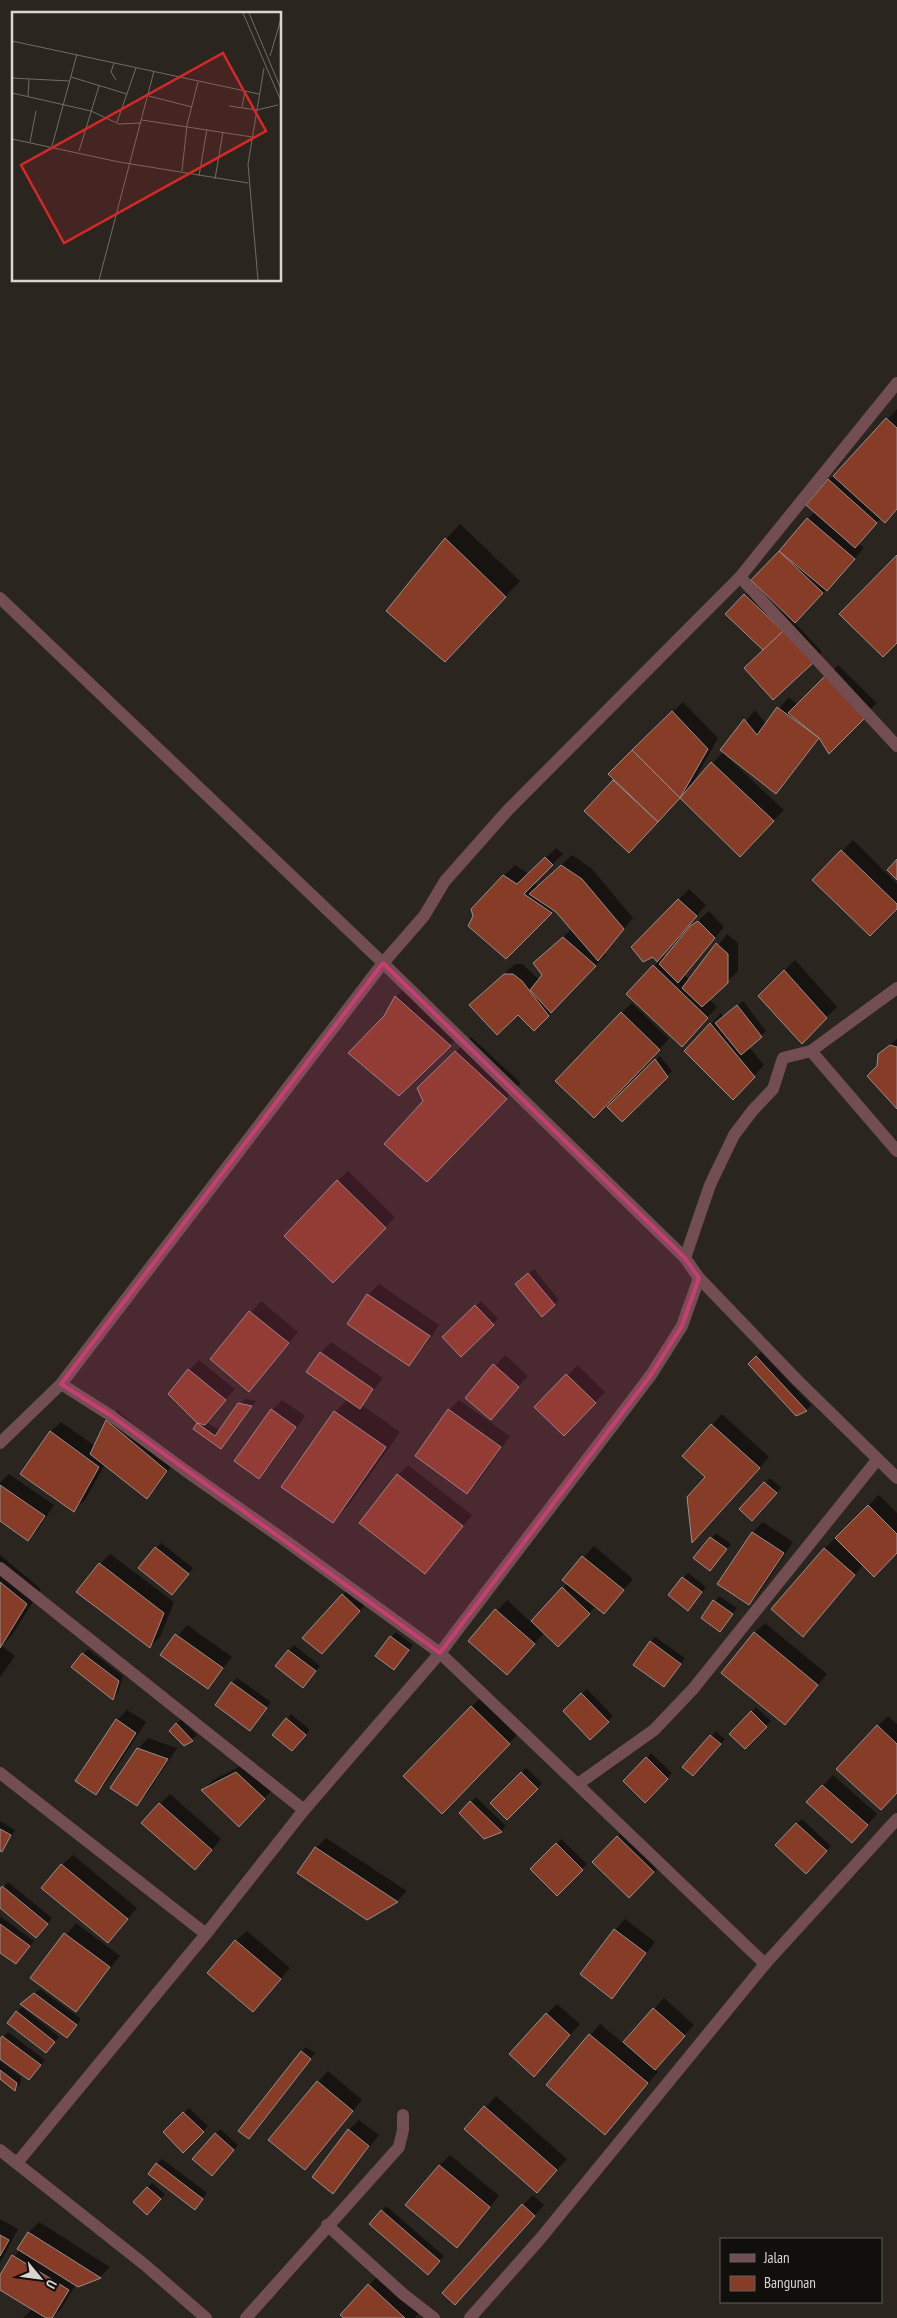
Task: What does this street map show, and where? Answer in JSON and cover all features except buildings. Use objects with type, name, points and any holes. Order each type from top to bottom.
[{"type":"street","points":[[0,1443],[61,1384],[383,963],[424,916],[445,881],[507,811],[740,577],[897,383]]},
{"type":"street","points":[[740,577],[897,746]]},
{"type":"street","points":[[0,598],[383,963],[685,1258],[699,1278],[877,1460],[897,1478]]},
{"type":"street","points":[[685,1258],[710,1184],[734,1135],[753,1110],[774,1089],[783,1058],[811,1051],[897,988]]},
{"type":"street","points":[[811,1051],[897,1151]]},
{"type":"street","points":[[17,2163],[206,1934],[304,1810],[440,1654],[651,1375],[682,1326],[699,1278]]},
{"type":"street","points":[[61,1384],[110,1415],[186,1472],[283,1539],[440,1654],[765,1964]]},
{"type":"street","points":[[578,1784],[654,1730],[694,1689],[877,1460]]},
{"type":"street","points":[[0,1568],[304,1810]]},
{"type":"street","points":[[0,1773],[206,1934]]},
{"type":"street","points":[[470,2318],[540,2240],[765,1964],[897,1819]]},
{"type":"street","points":[[246,2318],[399,2147],[403,2130],[402,2115]]},
{"type":"street","points":[[0,2150],[145,2265],[206,2318]]},
{"type":"street","points":[[328,2225],[403,2294],[434,2318]]},
{"type":"highlighted area","points":[[383,963],[685,1258],[699,1278],[682,1326],[651,1375],[440,1653],[110,1415],[61,1384]]}]
